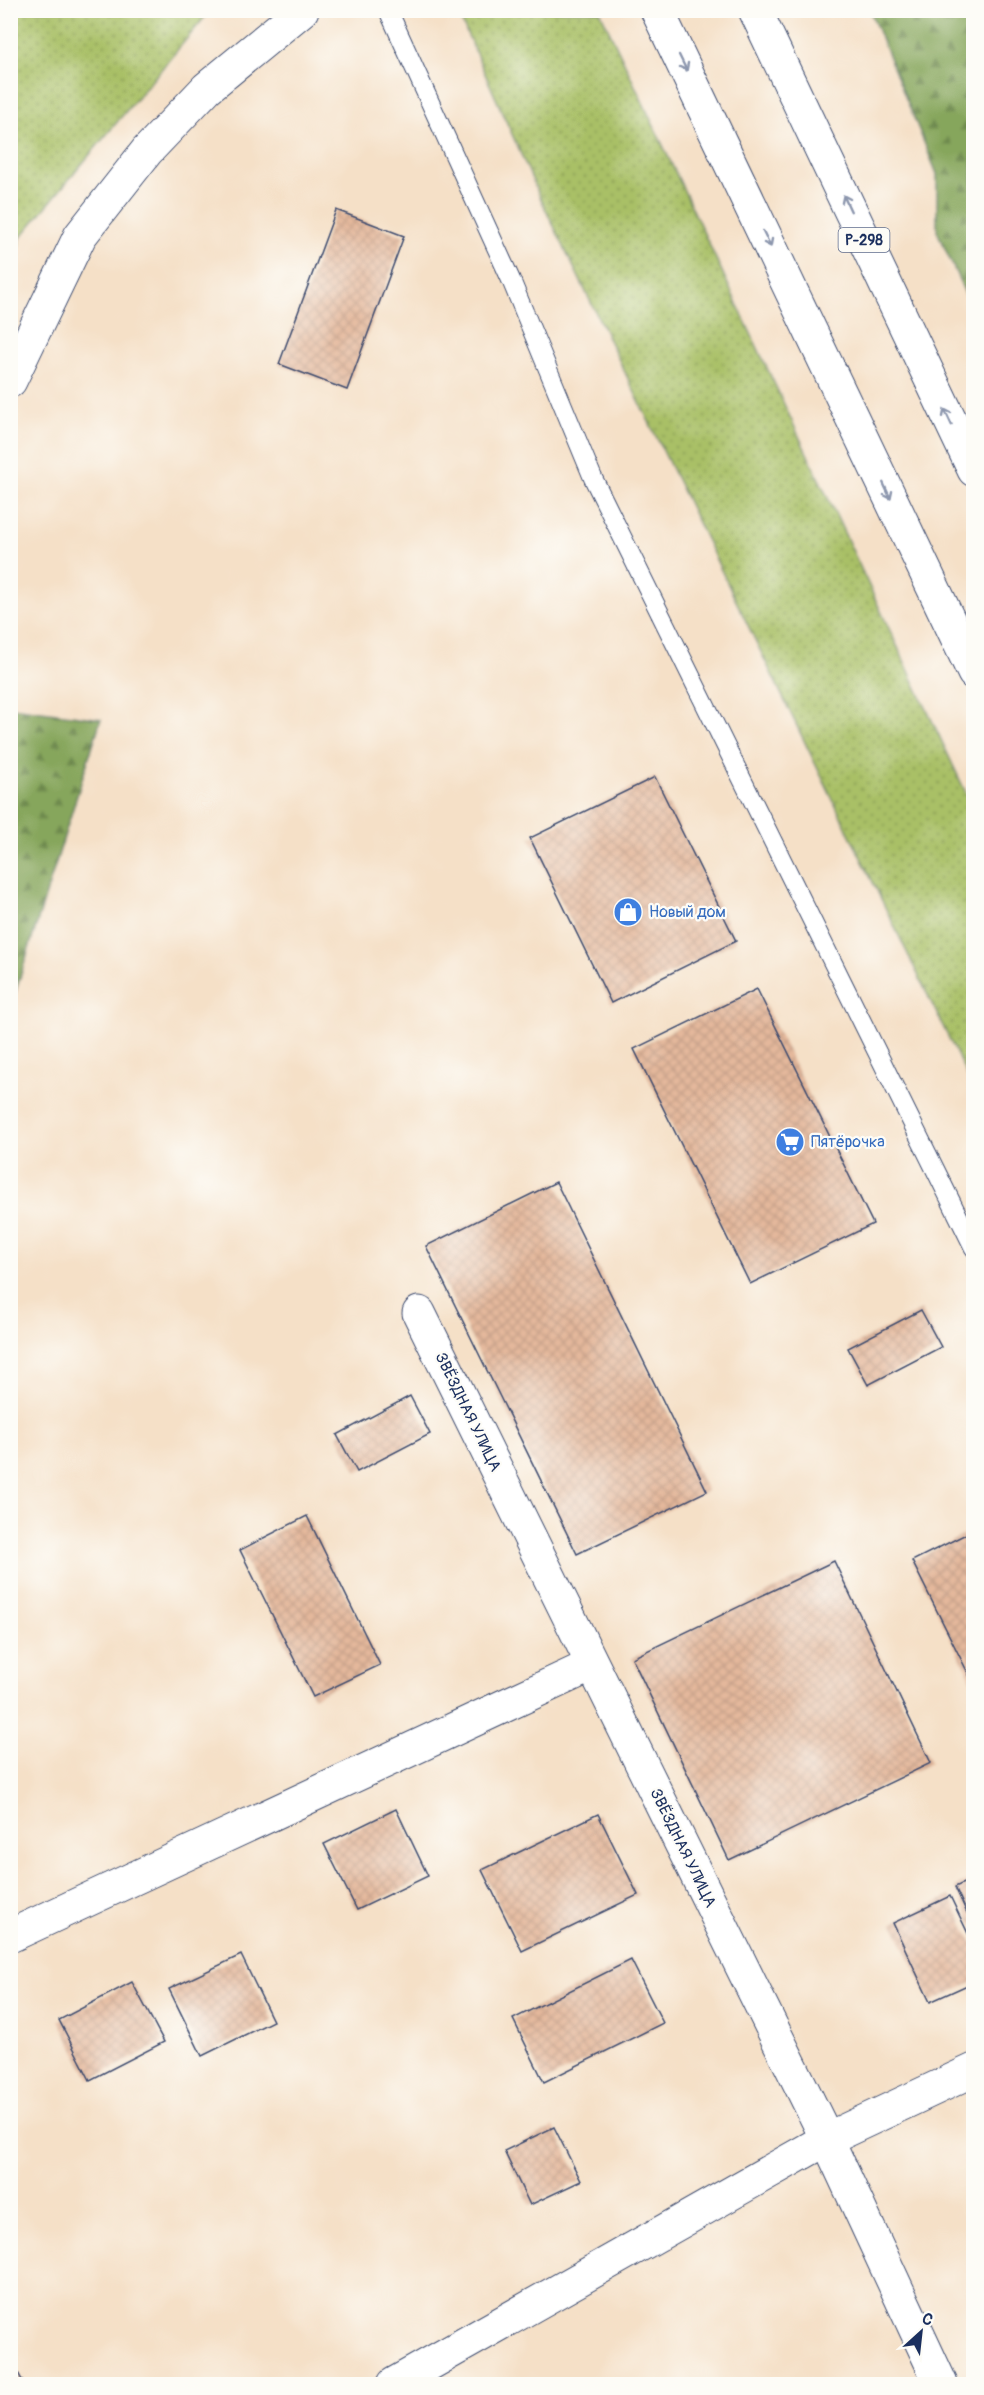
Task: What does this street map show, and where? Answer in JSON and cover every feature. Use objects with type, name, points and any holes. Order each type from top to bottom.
[{"type":"main road","points":[[10,381],[80,236],[147,151],[207,88],[302,10]]},
{"type":"main road","points":[[657,10],[974,673]]},
{"type":"main road","name":"Р-298","points":[[755,10],[971,463]]},
{"type":"main road","name":"ЗВЁЗДНАЯ УЛИЦА","points":[[419,1313],[827,2139],[942,2385]]},
{"type":"main road","points":[[10,1936],[592,1665]]},
{"type":"main road","points":[[394,2385],[827,2139],[974,2070]]},
{"type":"lane","points":[[388,10],[511,280],[593,478],[974,1248]]},
{"type":"green space","points":[[11,10],[210,11],[21,237],[11,265]]},
{"type":"green space","points":[[457,11],[600,11],[973,808],[973,1088],[544,206]]},
{"type":"green space","points":[[870,11],[973,11],[973,311],[937,231],[937,174]]},
{"type":"green space","points":[[10,707],[101,719],[11,1006]]},
{"type":"building","points":[[336,210],[404,236],[347,390],[279,364]]},
{"type":"building","points":[[655,777],[736,941],[611,1003],[530,838]]},
{"type":"building","points":[[757,989],[873,1224],[750,1284],[634,1049]]},
{"type":"building","points":[[556,1182],[707,1491],[577,1554],[426,1246]]},
{"type":"building","points":[[921,1310],[941,1347],[868,1385],[848,1348]]},
{"type":"building","points":[[410,1396],[430,1434],[357,1472],[337,1435]]},
{"type":"building","points":[[307,1516],[380,1665],[313,1697],[240,1550]]},
{"type":"building","points":[[974,1530],[974,1685],[912,1561]]},
{"type":"building","points":[[834,1561],[931,1763],[729,1860],[632,1658]]},
{"type":"building","points":[[396,1809],[428,1876],[357,1910],[324,1844]]},
{"type":"building","points":[[598,1814],[638,1895],[522,1951],[482,1870]]},
{"type":"building","points":[[974,1878],[974,1928],[955,1887]]},
{"type":"building","points":[[950,1896],[974,1946],[974,1982],[930,2002],[893,1923]]},
{"type":"building","points":[[241,1955],[273,2021],[202,2056],[169,1989]]},
{"type":"building","points":[[631,1960],[663,2023],[544,2082],[513,2019]]},
{"type":"building","points":[[132,1982],[164,2042],[90,2080],[59,2020]]},
{"type":"building","points":[[554,2127],[581,2181],[530,2205],[504,2151]]},
{"type":"building","points":[[16,2369],[24,2384],[10,2384],[10,2372]]},
{"type":"place","name":"Новый дом","points":[[628,912]]},
{"type":"place","name":"Пятёрочка","points":[[790,1142]]}]
